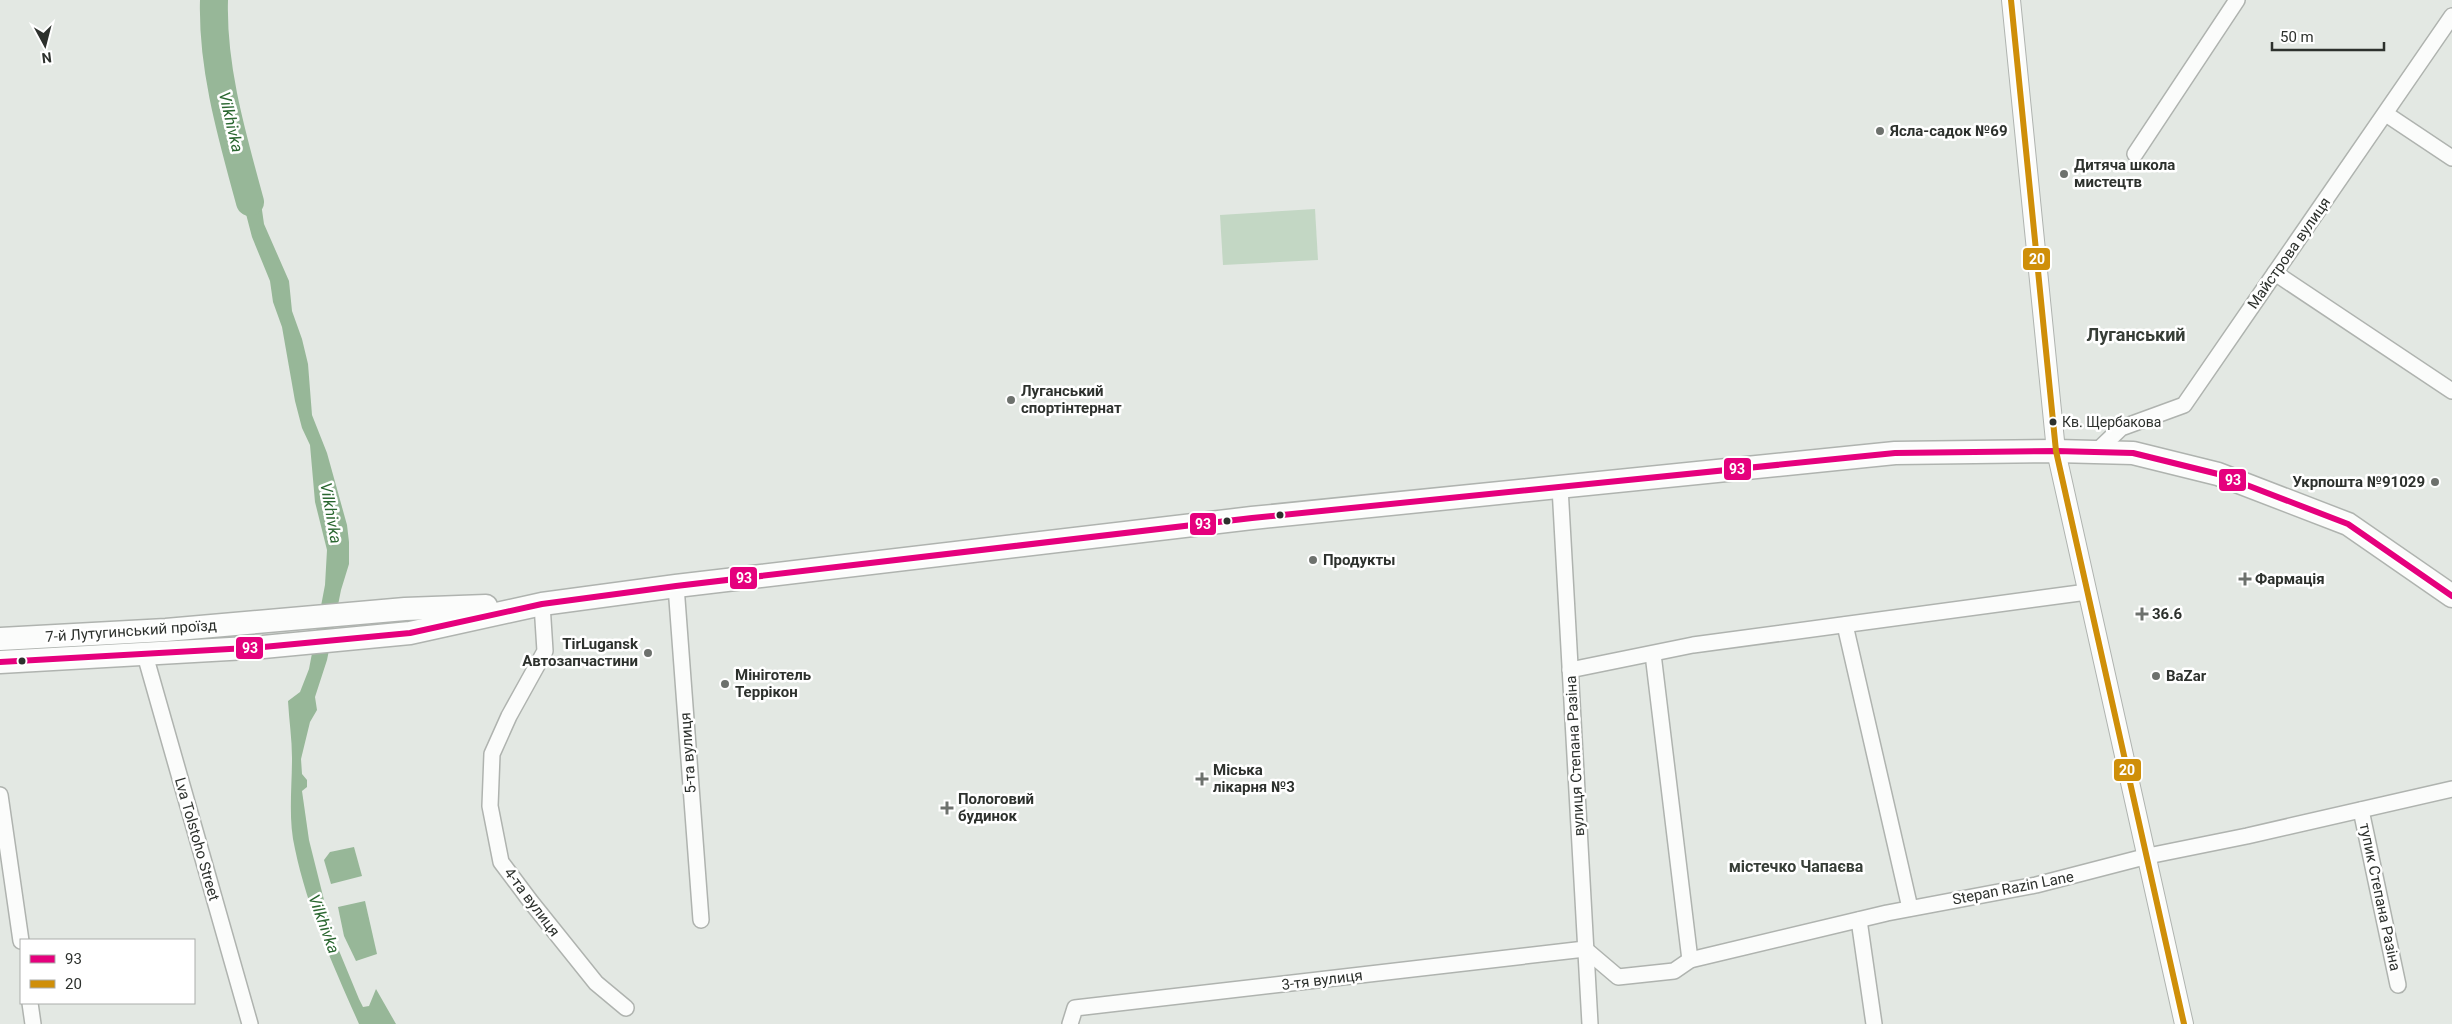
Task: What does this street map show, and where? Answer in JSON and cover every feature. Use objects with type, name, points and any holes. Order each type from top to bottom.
[{"type":"main road","points":[[542,604],[676,586],[1252,518],[1895,454],[2056,451],[2133,453],[2218,474],[2348,524],[2452,596]]},
{"type":"main road","name":"7-й Лутугинський проїзд","points":[[0,639],[166,630],[405,609],[542,604]]},
{"type":"main road","name":"7-й Лутугинський проїзд","points":[[0,662],[263,647],[410,633],[542,604]]},
{"type":"street","points":[[2011,0],[2056,451],[2184,1024]]},
{"type":"street","points":[[2135,154],[2237,0]]},
{"type":"street","name":"Майстрова вулиця","points":[[2096,452],[2121,428],[2184,405],[2452,16]]},
{"type":"street","points":[[2386,114],[2452,158]]},
{"type":"street","points":[[2276,273],[2452,391]]},
{"type":"street","name":"вулиця Степана Разіна","points":[[1560,487],[1590,1024]]},
{"type":"street","name":"5-та вулиця","points":[[676,586],[701,920]]},
{"type":"street","points":[[1570,670],[1693,645],[2087,592]]},
{"type":"street","name":"4-та вулиця","points":[[542,604],[545,651],[509,716],[492,754],[490,806],[501,862],[596,983],[626,1008]]},
{"type":"street","points":[[1845,625],[1910,908]]},
{"type":"street","points":[[1653,654],[1690,960]]},
{"type":"street","name":"Lva Tolstoho Street","points":[[144,655],[250,1024]]},
{"type":"street","name":"Stepan Razin Lane","points":[[1585,949],[1618,977],[1674,971],[1690,960],[1910,908],[2044,883],[2148,856],[2247,836],[2452,789]]},
{"type":"street","points":[[0,795],[21,939]]},
{"type":"street","name":"тупик Степана Разіна","points":[[2361,810],[2398,984]]},
{"type":"street","points":[[1859,920],[1874,1024]]},
{"type":"street","name":"3-тя вулиця","points":[[1070,1024],[1075,1008],[1585,949]]},
{"type":"street","points":[[30,1004],[33,1024]]},
{"type":"shaded area","points":[[1315,209],[1318,260],[1223,265],[1220,215]]},
{"type":"water","points":[[246,163],[262,210],[264,224],[289,281],[292,311],[308,364],[312,415],[327,453],[347,525],[349,542],[349,564],[341,590],[327,660],[315,697],[317,710],[310,722],[301,759],[302,774],[307,780],[307,787],[302,791],[309,840],[335,941],[359,999],[363,1007],[369,1006],[376,989],[396,1024],[359,1024],[314,917],[300,872],[293,838],[291,815],[292,751],[288,701],[300,692],[309,669],[325,585],[327,550],[315,502],[310,445],[302,428],[295,401],[282,327],[273,302],[270,281],[252,237],[234,168]]},
{"type":"water","points":[[354,847],[362,876],[331,884],[324,860],[330,852]]},
{"type":"water","points":[[365,901],[377,954],[356,961],[344,936],[338,907]]},
{"type":"waterway","name":"Vilkhivka","points":[[214,0],[216,51],[224,102],[250,202]]},
{"type":"transit line","name":"20","points":[[2011,0],[2056,451],[2184,1024]]},
{"type":"transit line","name":"93","points":[[0,662],[263,647],[410,633],[542,604],[676,586],[1252,518],[1895,453],[2056,451],[2133,453],[2218,474],[2348,524],[2452,596]]},
{"type":"place","name":"Ясла-садок №69","points":[[1880,131]]},
{"type":"place","name":"Дитяча школа мистецтв","points":[[2064,174]]},
{"type":"place","name":"Луганський спортінтернат","points":[[1011,400]]},
{"type":"place","name":"Кв. Щербакова","points":[[2053,422]]},
{"type":"place","name":"Укрпошта №91029","points":[[2435,482]]},
{"type":"place","name":"Продукты","points":[[1313,560]]},
{"type":"place","name":"Фармація","points":[[2245,579]]},
{"type":"place","name":"36.6","points":[[2142,614]]},
{"type":"place","name":"TirLugansk Автозапчастини","points":[[648,653]]},
{"type":"place","name":"BaZar","points":[[2156,676]]},
{"type":"place","name":"Мініготель Террікон","points":[[725,684]]},
{"type":"place","name":"Міська лікарня №3","points":[[1202,779]]},
{"type":"place","name":"Пологовий будинок","points":[[947,808]]},
{"type":"district","name":"Луганський","points":[[2136,334]]},
{"type":"district","name":"містечко Чапаєва","points":[[1796,866]]}]
